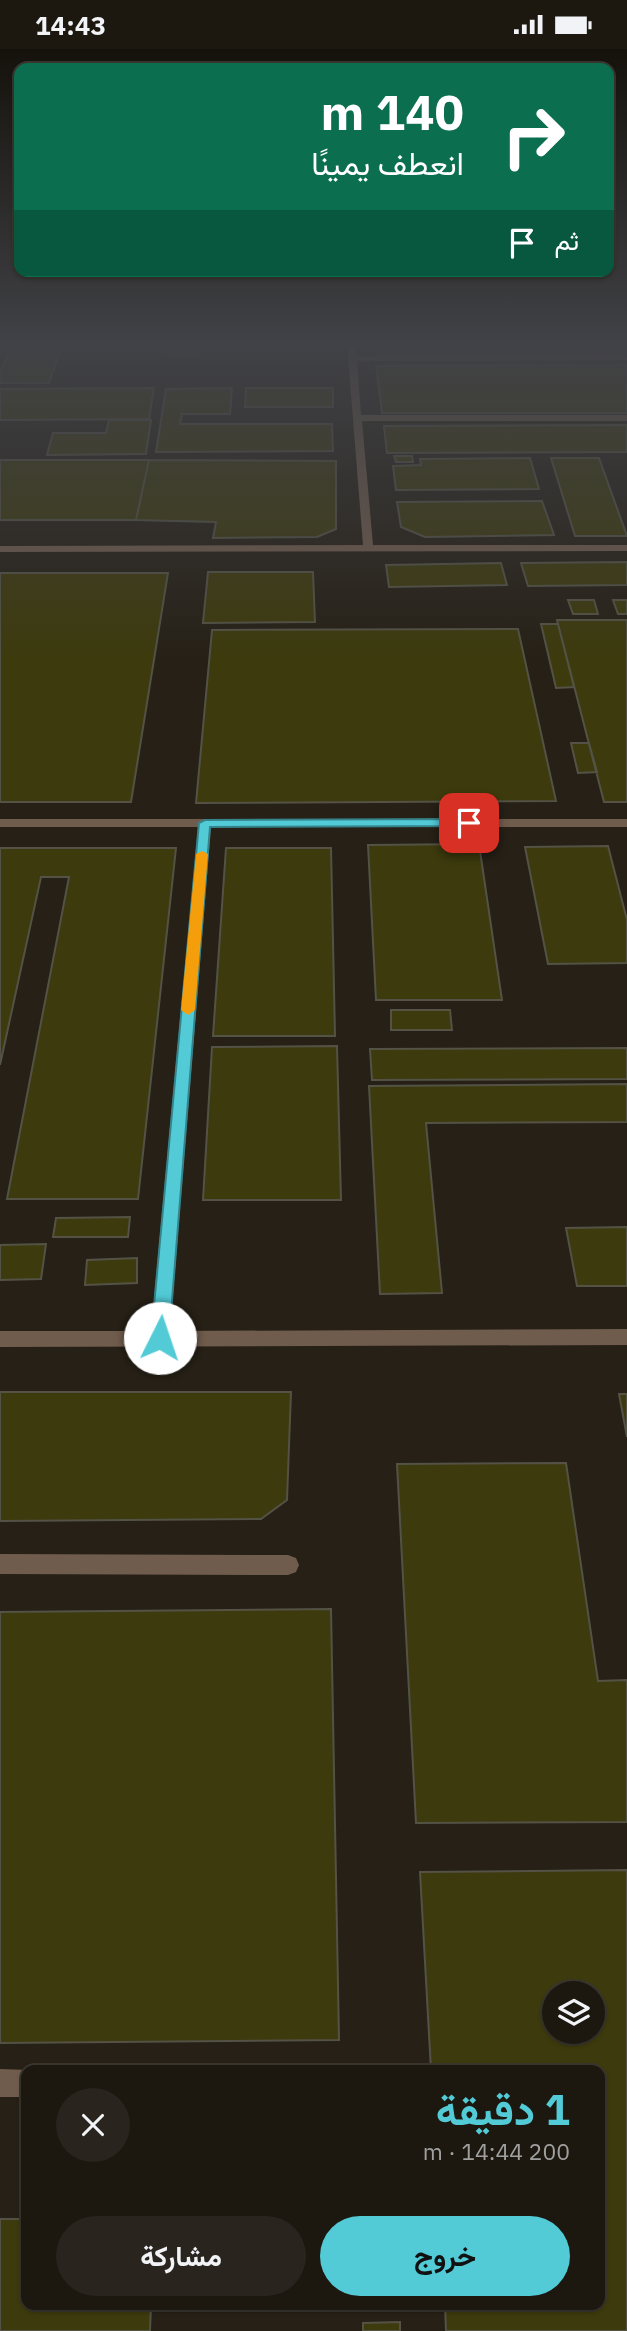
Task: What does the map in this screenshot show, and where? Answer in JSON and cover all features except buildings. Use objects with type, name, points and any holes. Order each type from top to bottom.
[{"type":"lane","points":[[360,449],[368,548]]},
{"type":"lane","points":[[0,549],[627,548]]},
{"type":"lane","points":[[0,823],[627,823]]},
{"type":"lane","points":[[160,1338],[205,823]]},
{"type":"lane","points":[[0,1339],[627,1337]]},
{"type":"lane","points":[[0,1564],[288,1565]]},
{"type":"lane","points":[[0,2083],[21,2083]]},
{"type":"slow traffic","points":[[188,1010],[202,854]]},
{"type":"route","points":[[160,1338],[205,823],[469,823]]}]
